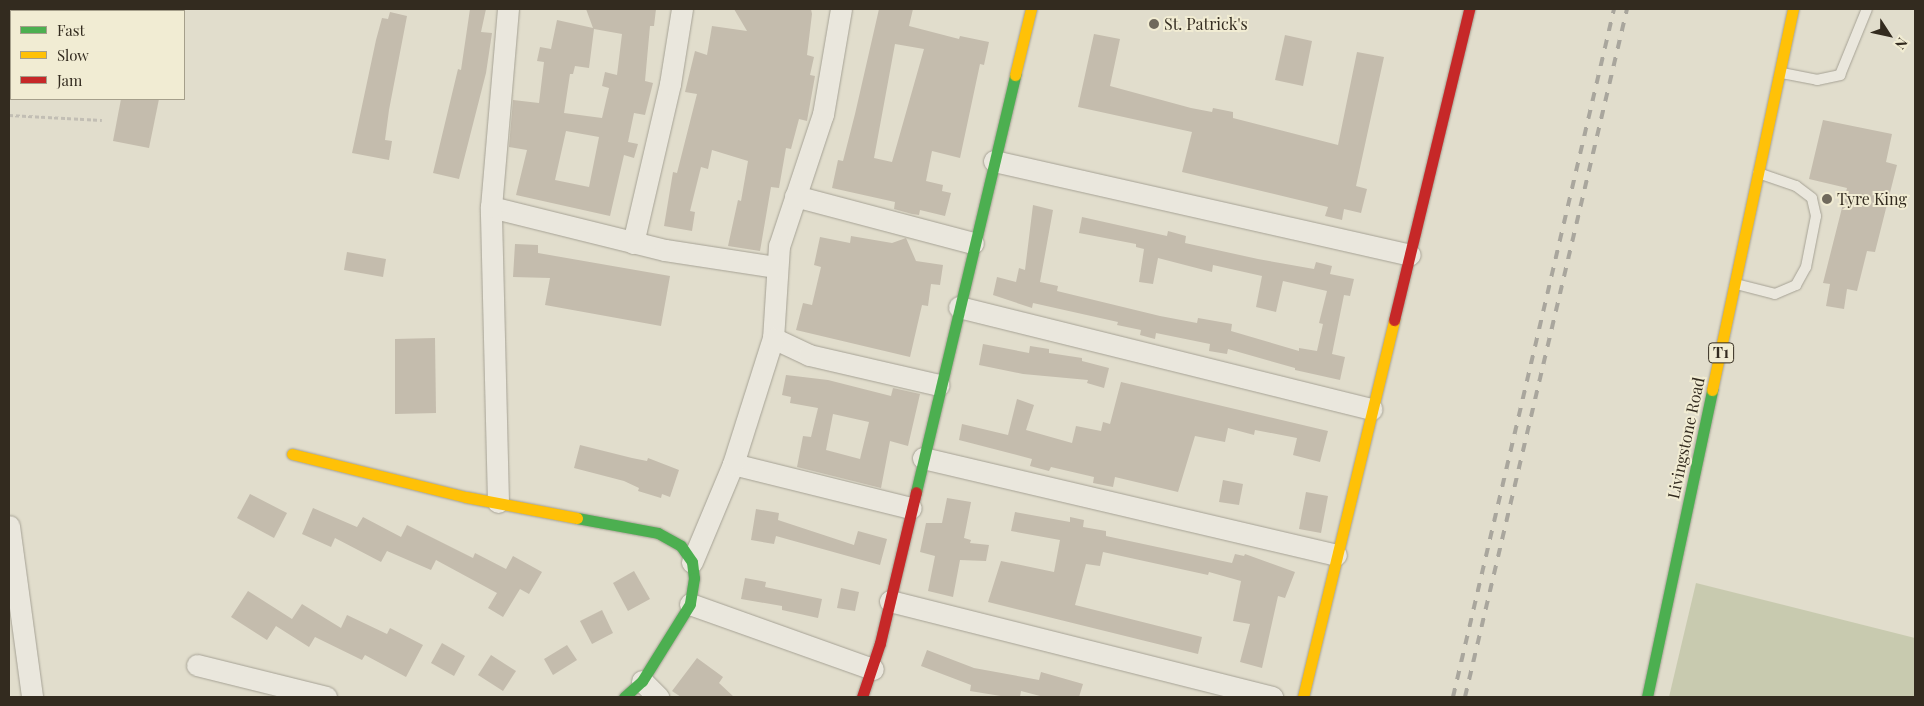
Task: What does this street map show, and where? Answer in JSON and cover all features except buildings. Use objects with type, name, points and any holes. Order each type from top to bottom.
[{"type":"main road","points":[[862,697],[873,669],[890,601],[973,243],[1031,9]]},
{"type":"main road","points":[[1303,697],[1469,9]]},
{"type":"main road","name":"Livingstone Road","points":[[1647,697],[1793,9]]},
{"type":"main road","points":[[292,454],[498,502],[658,533],[681,546],[692,562],[694,578],[690,604],[642,681],[624,697]]},
{"type":"street","points":[[498,502],[491,207],[508,9]]},
{"type":"street","points":[[633,243],[670,84],[682,9]]},
{"type":"street","points":[[692,562],[733,464],[772,338],[775,266],[795,196],[823,114],[841,9]]},
{"type":"street","points":[[994,161],[1410,255]]},
{"type":"street","points":[[795,196],[973,243]]},
{"type":"street","points":[[491,207],[633,243],[775,266]]},
{"type":"street","points":[[959,307],[1372,409]]},
{"type":"street","points":[[772,338],[809,355],[939,386]]},
{"type":"street","points":[[923,458],[1336,555]]},
{"type":"street","points":[[733,464],[912,508]]},
{"type":"street","points":[[9,526],[12,571],[32,697]]},
{"type":"street","points":[[890,601],[1272,697]]},
{"type":"street","points":[[690,604],[873,669]]},
{"type":"street","points":[[197,664],[326,697]]},
{"type":"street","points":[[642,681],[658,697]]},
{"type":"lane","points":[[1778,73],[1817,80],[1840,75],[1867,9]]},
{"type":"lane","points":[[1736,284],[1775,294],[1796,285],[1806,266],[1816,216],[1812,198],[1796,186],[1757,173]]},
{"type":"path","points":[[9,115],[102,120]]},
{"type":"green space","points":[[1696,583],[1915,638],[1915,697],[1669,697]]},
{"type":"railway","points":[[1453,697],[1614,9]]},
{"type":"railway","points":[[1465,697],[1627,9]]},
{"type":"traffic: fast","points":[[916,492],[1015,75]]},
{"type":"traffic: fast","points":[[1647,697],[1712,390]]},
{"type":"traffic: fast","points":[[577,518],[658,533],[681,546],[692,562],[694,578],[690,604],[642,681],[624,697]]},
{"type":"traffic: slow","points":[[1015,75],[1031,9]]},
{"type":"traffic: slow","points":[[1712,390],[1793,9]]},
{"type":"traffic: slow","points":[[1303,697],[1394,320]]},
{"type":"traffic: slow","points":[[292,454],[466,497],[577,518]]},
{"type":"traffic: jam","points":[[1394,320],[1469,9]]},
{"type":"traffic: jam","points":[[862,697],[880,643],[916,492]]},
{"type":"place","name":"St. Patrick's","points":[[1154,24]]},
{"type":"place","name":"Tyre King","points":[[1827,199]]}]
